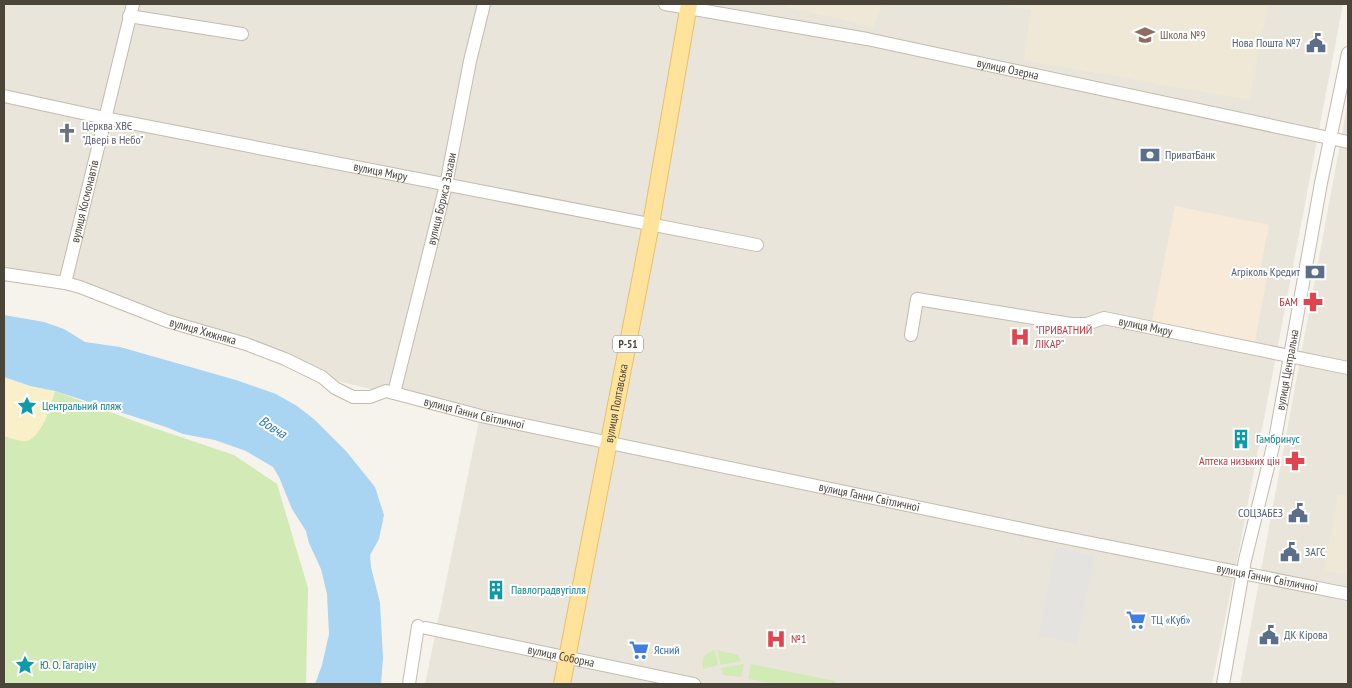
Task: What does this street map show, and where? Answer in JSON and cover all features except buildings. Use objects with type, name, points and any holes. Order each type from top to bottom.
[{"type":"main road","name":"вулиця Полтавська","points":[[562,684],[651,224],[689,6]]},
{"type":"street","name":"вулиця Бориса Захави","points":[[394,393],[446,185],[470,61],[484,4]]},
{"type":"street","name":"вулиця Озерна","points":[[665,4],[689,6],[867,39],[1348,142]]},
{"type":"street","points":[[131,10],[242,34]]},
{"type":"street","name":"вулиця Космонавтів","points":[[65,283],[131,10]]},
{"type":"street","name":"вулиця Центральна","points":[[1223,684],[1242,573],[1276,434],[1348,53]]},
{"type":"street","name":"вулиця Миру","points":[[4,96],[105,118],[757,245]]},
{"type":"street","name":"вулиця Хижняка","points":[[4,274],[65,283],[167,321],[246,344],[285,359],[322,377],[335,388],[353,397],[370,398],[386,392],[394,393]]},
{"type":"street","name":"вулиця Миру","points":[[911,335],[917,299],[1071,324],[1088,324],[1104,318],[1348,368]]},
{"type":"street","name":"вулиця Ганни Світличної","points":[[394,393],[481,416],[1348,594]]},
{"type":"street","name":"вулиця Соборна","points":[[410,684],[422,627],[694,684]]},
{"type":"shaded area","points":[[4,4],[1343,4],[1212,684],[425,684],[480,416],[322,377],[65,283],[4,275]]},
{"type":"shaded area","points":[[775,4],[882,4],[873,27]]},
{"type":"shaded area","name":"Школа №9","points":[[997,4],[1268,4],[1249,100],[1024,60],[1031,10]]},
{"type":"shaded area","points":[[1348,101],[1348,684],[1240,684]]},
{"type":"shaded area","points":[[1175,206],[1269,225],[1260,271],[1268,272],[1254,347],[1151,326]]},
{"type":"shaded area","points":[[1338,494],[1348,496],[1348,575],[1324,571]]},
{"type":"shaded area","points":[[1056,547],[1095,556],[1077,644],[1038,636]]},
{"type":"green space","points":[[55,391],[142,424],[234,455],[277,484],[308,588],[306,684],[4,684],[4,436],[25,441],[45,421]]},
{"type":"green space","points":[[715,650],[718,665],[703,669],[704,656]]},
{"type":"green space","points":[[717,650],[738,655],[741,661],[721,665]]},
{"type":"green space","points":[[744,664],[741,677],[723,675],[721,668]]},
{"type":"green space","points":[[751,664],[835,681],[835,684],[777,684],[748,679]]},
{"type":"sand","name":"Центральний пляж","points":[[4,377],[30,387],[55,391],[42,427],[33,438],[27,441],[4,436]]},
{"type":"water","name":"Вовча","points":[[4,315],[44,322],[64,329],[85,342],[120,347],[236,380],[276,394],[297,406],[315,420],[346,451],[375,487],[384,515],[379,539],[370,555],[380,603],[383,658],[381,684],[315,684],[322,665],[329,634],[327,594],[321,569],[309,543],[306,531],[292,509],[273,467],[246,451],[215,440],[183,434],[55,391],[30,386],[4,377]]},
{"type":"place","name":"Школа №9","points":[[1145,35]]},
{"type":"place","name":"Нова Пошта №7","points":[[1316,43]]},
{"type":"place","name":"Церква ХВЄ \"Двері в Небо\"","points":[[67,133]]},
{"type":"place","name":"ПриватБанк","points":[[1150,155]]},
{"type":"place","name":"Агріколь Кредит","points":[[1315,272]]},
{"type":"place","name":"БАМ","points":[[1313,302]]},
{"type":"place","name":"\"ПРИВАТНИЙ ЛІКАР\"","points":[[1020,337]]},
{"type":"place","name":"Центральний пляж","points":[[27,406]]},
{"type":"place","name":"Гамбринус","points":[[1241,439]]},
{"type":"place","name":"Аптека низьких цін","points":[[1295,461]]},
{"type":"place","name":"СОЦЗАБЕЗ","points":[[1298,513]]},
{"type":"place","name":"ЗАГС","points":[[1290,552]]},
{"type":"place","name":"Павлоградвугілля","points":[[496,590]]},
{"type":"place","name":"ТЦ «Куб»","points":[[1136,620]]},
{"type":"place","name":"ДК Кірова","points":[[1269,635]]},
{"type":"place","name":"№1","points":[[776,639]]},
{"type":"place","name":"Ясний","points":[[639,650]]},
{"type":"place","name":"Ю. О. Гагаріну","points":[[25,665]]}]
